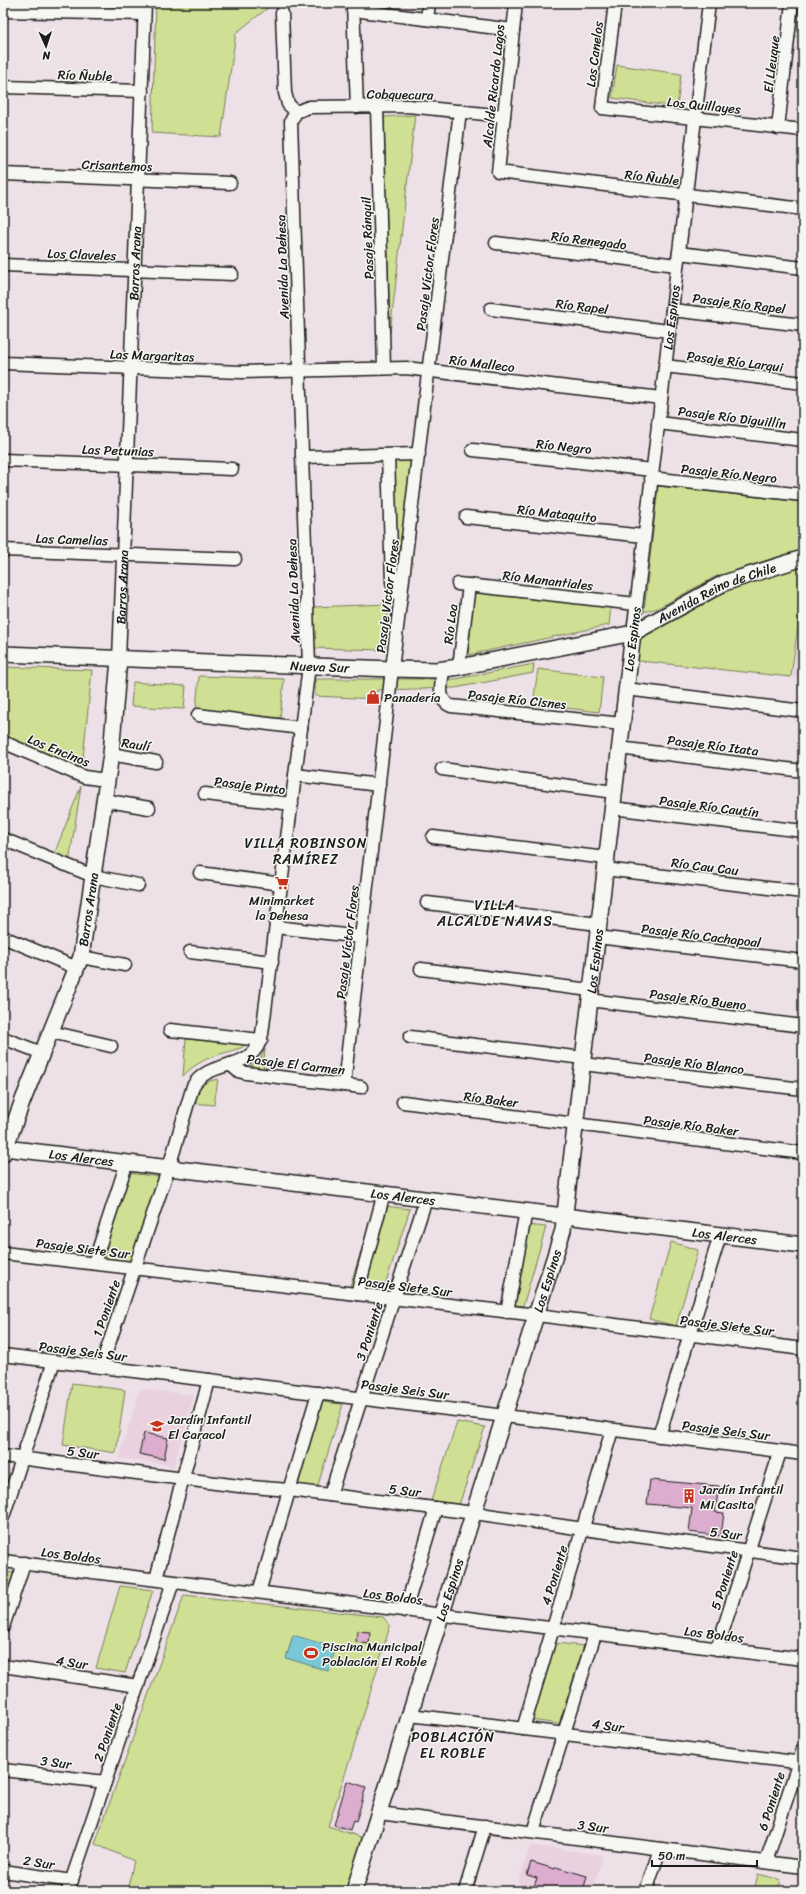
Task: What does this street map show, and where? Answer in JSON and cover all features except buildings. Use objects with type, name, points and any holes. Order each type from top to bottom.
[{"type":"street","points":[[427,19],[429,3]]},
{"type":"street","name":"Alcalde Ricardo Lagos","points":[[498,172],[516,3]]},
{"type":"street","name":"Los Canelos","points":[[602,108],[615,3]]},
{"type":"street","name":"Los Espinos","points":[[354,1891],[537,1315],[559,1244],[565,1216],[597,930],[709,3]]},
{"type":"street","name":"El Lleuque","points":[[778,128],[792,3]]},
{"type":"street","points":[[357,107],[353,7],[427,19],[513,30]]},
{"type":"street","points":[[3,11],[145,9]]},
{"type":"street","name":"Barros Arana","points":[[4,1150],[79,962],[111,754],[119,658],[145,9]]},
{"type":"street","points":[[282,13],[285,93],[288,104],[296,112]]},
{"type":"street","name":"Río Ñuble","points":[[3,87],[142,91]]},
{"type":"street","name":"Cobquecura","points":[[296,112],[309,107],[408,106],[504,116]]},
{"type":"street","name":"Pasaje Ránquil","points":[[377,107],[384,368]]},
{"type":"street","name":"Los Quillayes","points":[[602,108],[803,130]]},
{"type":"street","name":"Pasaje Víctor Flores","points":[[344,1085],[392,669],[460,111]]},
{"type":"street","name":"Avenida La Dehesa","points":[[169,1167],[195,1081],[207,1073],[251,1056],[259,1047],[261,1040],[309,666],[291,126],[291,121],[296,112]]},
{"type":"street","name":"Río Ñuble","points":[[498,172],[803,210]]},
{"type":"street","name":"Crisantemos","points":[[3,174],[230,183]]},
{"type":"street","name":"Río Renegado","points":[[496,243],[677,265]]},
{"type":"street","points":[[679,253],[803,268]]},
{"type":"street","name":"Los Claveles","points":[[3,266],[232,274]]},
{"type":"street","name":"Río Rapel","points":[[491,309],[669,331]]},
{"type":"street","name":"Pasaje Río Rapel","points":[[672,310],[803,325]]},
{"type":"street","name":"Las Margaritas","points":[[3,363],[242,372],[300,371]]},
{"type":"street","name":"Pasaje Río Larqui","points":[[665,366],[803,383]]},
{"type":"street","name":"Río Malleco","points":[[300,371],[384,368],[429,371],[661,398]]},
{"type":"street","name":"Pasaje Río Diguillín","points":[[658,423],[803,440]]},
{"type":"street","name":"Río Negro","points":[[473,450],[652,474]]},
{"type":"street","points":[[303,457],[419,454]]},
{"type":"street","points":[[388,455],[392,582],[395,592],[401,596]]},
{"type":"street","name":"Las Petunias","points":[[3,460],[232,469]]},
{"type":"street","name":"Pasaje Río Negro","points":[[652,474],[803,495]]},
{"type":"street","name":"Río Mataquito","points":[[466,517],[644,536]]},
{"type":"street","name":"Las Camelias","points":[[3,550],[235,559]]},
{"type":"street","name":"Avenida Reino de Chile","points":[[633,632],[724,583],[803,558]]},
{"type":"street","name":"Río Manantiales","points":[[463,584],[636,604]]},
{"type":"street","name":"Río Loa","points":[[459,667],[463,584]]},
{"type":"street","name":"Nueva Sur","points":[[3,654],[443,670],[633,632]]},
{"type":"street","name":"Pasaje Río Cisnes","points":[[443,670],[441,695],[444,701],[451,706],[622,724]]},
{"type":"street","points":[[626,689],[803,710]]},
{"type":"street","points":[[198,715],[301,728]]},
{"type":"street","name":"Los Encinos","points":[[3,742],[84,777],[106,780]]},
{"type":"street","name":"Pasaje Río Itata","points":[[619,748],[803,771]]},
{"type":"street","name":"Raulí","points":[[111,754],[156,762]]},
{"type":"street","points":[[442,769],[614,792]]},
{"type":"street","points":[[295,775],[379,785]]},
{"type":"street","name":"Pasaje Pinto","points":[[205,794],[292,804]]},
{"type":"street","points":[[103,800],[149,808]]},
{"type":"street","name":"Pasaje Río Cautín","points":[[612,808],[803,831]]},
{"type":"street","name":"Río Cau Cau","points":[[433,837],[803,892]]},
{"type":"street","points":[[3,839],[93,876],[138,885]]},
{"type":"street","points":[[200,873],[282,884]]},
{"type":"street","name":"Pasaje Río Cachapoal","points":[[427,903],[803,961]]},
{"type":"street","points":[[276,927],[361,937]]},
{"type":"street","points":[[3,937],[79,962],[125,965]]},
{"type":"street","points":[[190,952],[272,962]]},
{"type":"street","name":"Pasaje Río Bueno","points":[[421,970],[803,1026]]},
{"type":"street","points":[[170,1030],[261,1040]]},
{"type":"street","points":[[51,1032],[111,1046]]},
{"type":"street","name":"Pasaje Río Blanco","points":[[410,1036],[582,1061],[803,1089]]},
{"type":"street","points":[[3,1038],[42,1054]]},
{"type":"street","name":"Pasaje El Carmen","points":[[230,1064],[242,1072],[361,1087]]},
{"type":"street","name":"Río Baker","points":[[403,1102],[575,1124]]},
{"type":"street","name":"Pasaje Río Baker","points":[[575,1124],[803,1153]]},
{"type":"street","name":"Los Alerces","points":[[4,1150],[127,1162],[803,1245]]},
{"type":"street","points":[[94,1263],[127,1162]]},
{"type":"street","name":"1 Poniente","points":[[101,1367],[169,1167]]},
{"type":"street","name":"3 Poniente","points":[[357,1294],[384,1193]]},
{"type":"street","name":"3 Poniente","points":[[330,1495],[426,1199]]},
{"type":"street","points":[[507,1312],[526,1211]]},
{"type":"street","points":[[659,1436],[720,1235]]},
{"type":"street","name":"Pasaje Siete Sur","points":[[3,1253],[537,1315],[803,1349]]},
{"type":"street","name":"Pasaje Seis Sur","points":[[3,1355],[362,1398],[803,1454]]},
{"type":"street","points":[[3,1517],[54,1361]]},
{"type":"street","points":[[156,1580],[209,1380]]},
{"type":"street","points":[[259,1592],[318,1393]]},
{"type":"street","name":"4 Poniente","points":[[522,1729],[612,1430]]},
{"type":"street","name":"5 Poniente","points":[[717,1649],[780,1452]]},
{"type":"street","name":"5 Sur","points":[[3,1456],[239,1486],[289,1490],[436,1508],[803,1558]]},
{"type":"street","points":[[405,1611],[436,1508]]},
{"type":"street","name":"Los Boldos","points":[[3,1561],[442,1616],[803,1659]]},
{"type":"street","points":[[3,1628],[24,1563]]},
{"type":"street","name":"2 Poniente","points":[[70,1886],[173,1582]]},
{"type":"street","points":[[533,1832],[595,1634]]},
{"type":"street","name":"4 Sur","points":[[3,1666],[138,1686]]},
{"type":"street","name":"4 Sur","points":[[410,1715],[801,1762]]},
{"type":"street","name":"6 Poniente","points":[[766,1862],[801,1762],[803,1749]]},
{"type":"street","name":"3 Sur","points":[[3,1770],[105,1782]]},
{"type":"street","name":"3 Sur","points":[[379,1813],[803,1867]]},
{"type":"street","points":[[466,1891],[486,1826]]},
{"type":"street","points":[[646,1891],[660,1848]]},
{"type":"street","name":"2 Sur","points":[[3,1871],[70,1886]]},
{"type":"shaded area","points":[[803,604],[803,679],[793,678]]},
{"type":"shaded area","name":"Jardín Infantil El Caracol","points":[[140,1389],[194,1395],[174,1466],[119,1458]]},
{"type":"shaded area","points":[[530,1845],[603,1855],[593,1891],[516,1891]]},
{"type":"green space","points":[[156,3],[274,3],[236,33],[221,137],[152,133]]},
{"type":"green space","points":[[617,65],[681,74],[677,107],[612,98]]},
{"type":"green space","points":[[415,115],[390,333],[384,117]]},
{"type":"green space","points":[[398,459],[409,459],[414,463],[397,581],[394,463]]},
{"type":"green space","points":[[658,486],[803,502],[803,549],[715,577],[658,608],[644,612]]},
{"type":"green space","points":[[803,567],[803,602],[801,603],[791,677],[630,660],[635,639],[728,589]]},
{"type":"green space","points":[[474,591],[611,606],[609,625],[468,655]]},
{"type":"green space","points":[[389,604],[384,650],[313,648],[312,607]]},
{"type":"green space","points":[[534,664],[533,673],[455,688],[377,690],[376,699],[315,696],[315,679],[456,679]]},
{"type":"green space","points":[[3,667],[92,670],[82,768],[3,736]]},
{"type":"green space","points":[[538,669],[603,677],[599,712],[533,704]]},
{"type":"green space","points":[[199,676],[284,679],[280,718],[196,709]]},
{"type":"green space","points":[[133,682],[186,686],[184,709],[131,706]]},
{"type":"green space","points":[[81,786],[69,863],[53,857]]},
{"type":"green space","points":[[186,1039],[246,1044],[241,1048],[203,1061],[183,1076]]},
{"type":"green space","points":[[265,1049],[263,1071],[243,1070],[260,1060]]},
{"type":"green space","points":[[218,1079],[214,1105],[193,1103],[196,1093],[201,1086],[207,1082]]},
{"type":"green space","points":[[128,1173],[161,1177],[133,1262],[101,1258]]},
{"type":"green space","points":[[376,1205],[410,1209],[383,1291],[350,1286]]},
{"type":"green space","points":[[518,1224],[546,1227],[523,1306],[502,1303]]},
{"type":"green space","points":[[671,1242],[698,1250],[676,1326],[649,1319]]},
{"type":"green space","points":[[72,1383],[125,1390],[116,1453],[63,1445]]},
{"type":"green space","points":[[320,1402],[343,1404],[317,1488],[298,1485]]},
{"type":"green space","points":[[457,1422],[485,1427],[459,1505],[431,1501]]},
{"type":"green space","points":[[3,1572],[15,1573],[3,1608]]},
{"type":"green space","points":[[120,1586],[153,1590],[125,1673],[96,1668]]},
{"type":"green space","points":[[184,1595],[383,1617],[390,1626],[353,1750],[328,1826],[364,1838],[346,1891],[127,1891],[134,1861],[95,1844]]},
{"type":"green space","points":[[555,1643],[584,1646],[559,1724],[530,1720]]},
{"type":"green space","points":[[758,1874],[781,1880],[778,1891],[754,1891]]},
{"type":"water","name":"Piscina Municipal Población El Roble","points":[[293,1635],[336,1648],[328,1671],[286,1658]]},
{"type":"place","name":"Panadería","points":[[373,697]]},
{"type":"place","name":"Minimarket la Dehesa","points":[[282,883]]},
{"type":"place","name":"Jardín Infantil El Caracol","points":[[157,1426]]},
{"type":"place","name":"Jardín Infantil Mi Casita","points":[[689,1496]]},
{"type":"place","name":"Piscina Municipal Población El Roble","points":[[311,1653]]},
{"type":"district","name":"VILLA ROBINSON RAMÍREZ","points":[[306,852]]},
{"type":"district","name":"VILLA ALCALDE NAVAS","points":[[495,914]]},
{"type":"district","name":"POBLACIÓN EL ROBLE","points":[[453,1746]]}]
